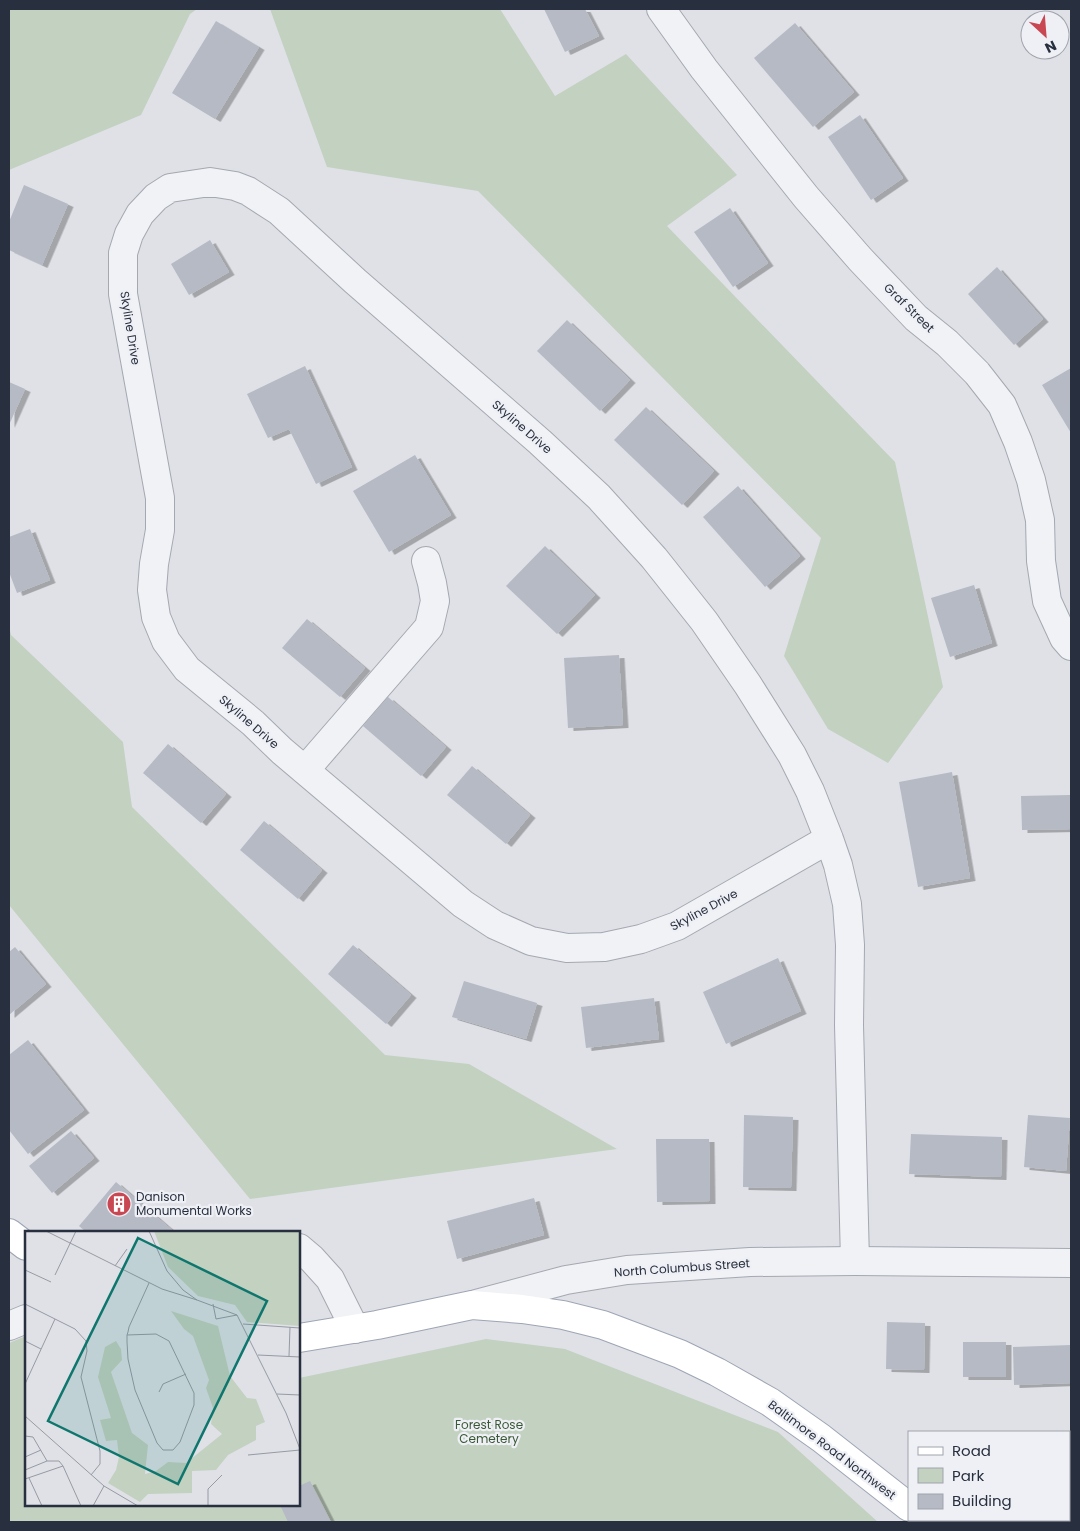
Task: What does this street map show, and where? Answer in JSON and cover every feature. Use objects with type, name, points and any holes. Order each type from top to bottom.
[{"type":"main road","points":[[9,1233],[25,1245]]},
{"type":"main road","name":"North Columbus Street","points":[[300,1338],[472,1305]]},
{"type":"main road","name":"Baltimore Road Northwest","points":[[472,1305],[522,1309],[571,1317],[603,1325],[680,1354],[717,1372],[770,1402],[821,1438],[908,1506]]},
{"type":"street","name":"Graf Street","points":[[662,9],[704,69],[818,211],[916,318],[948,343],[977,372],[1002,404],[1032,480],[1040,520],[1041,561],[1047,601],[1064,638],[1071,646]]},
{"type":"street","name":"Skyline Drive","points":[[829,839],[677,926],[641,939],[604,947],[567,948],[531,941],[495,925],[471,909],[304,770],[253,723],[187,669],[166,641],[156,617],[152,590],[160,530],[160,498],[124,294],[123,253],[129,234],[140,214],[156,197],[170,188],[210,182],[235,186],[248,191],[279,211],[355,281],[540,442],[599,497],[659,565],[704,621],[748,685],[792,755],[810,791],[829,839],[838,865],[847,904],[850,945],[849,1025],[855,1261]]},
{"type":"street","points":[[304,770],[429,627],[435,601],[426,561]]},
{"type":"street","points":[[300,1249],[330,1279],[354,1329]]},
{"type":"street","name":"North Columbus Street","points":[[472,1305],[566,1280],[627,1270],[750,1262],[1071,1263]]},
{"type":"street","points":[[9,1326],[25,1319]]},
{"type":"green space","points":[[9,9],[197,9],[190,14],[141,115],[9,170]]},
{"type":"green space","points":[[270,9],[500,9],[555,96],[626,54],[737,175],[667,226],[895,462],[943,687],[888,763],[828,729],[784,656],[821,538],[478,191],[327,167]]},
{"type":"green space","points":[[9,626],[11,635],[123,742],[132,807],[385,1055],[469,1064],[617,1149],[250,1199],[9,905]]},
{"type":"green space","name":"Forest Rose Cemetery","points":[[25,1336],[25,1506],[300,1506],[300,1378],[486,1339],[565,1349],[778,1432],[878,1522],[9,1522],[9,1343]]},
{"type":"building","points":[[544,9],[585,9],[599,36],[565,52]]},
{"type":"building","points":[[216,21],[259,47],[215,119],[172,93]]},
{"type":"building","points":[[795,23],[854,92],[813,127],[754,58]]},
{"type":"building","points":[[860,115],[903,178],[871,200],[828,137]]},
{"type":"building","points":[[24,185],[68,204],[42,265],[9,250],[9,222]]},
{"type":"building","points":[[730,208],[768,263],[733,287],[694,232]]},
{"type":"building","points":[[210,240],[229,272],[189,295],[171,264]]},
{"type":"building","points":[[997,267],[1043,319],[1014,345],[968,294]]},
{"type":"building","points":[[567,320],[630,380],[600,411],[537,351]]},
{"type":"building","points":[[305,366],[352,467],[316,484],[289,429],[268,438],[247,394]]},
{"type":"building","points":[[1071,368],[1071,433],[1042,385]]},
{"type":"building","points":[[9,382],[25,389],[9,425]]},
{"type":"building","points":[[646,407],[714,471],[682,505],[614,440]]},
{"type":"building","points":[[415,455],[451,515],[389,552],[353,491]]},
{"type":"building","points":[[738,486],[800,556],[765,587],[703,517]]},
{"type":"building","points":[[30,529],[50,580],[17,593],[9,572],[9,537]]},
{"type":"building","points":[[545,546],[595,595],[557,634],[506,586]]},
{"type":"building","points":[[974,585],[992,643],[950,657],[931,598]]},
{"type":"building","points":[[307,619],[365,668],[340,697],[282,648]]},
{"type":"building","points":[[619,655],[623,725],[568,728],[564,658]]},
{"type":"building","points":[[388,697],[446,747],[421,776],[363,726]]},
{"type":"building","points":[[168,744],[226,794],[201,823],[143,773]]},
{"type":"building","points":[[472,766],[530,815],[506,844],[447,795]]},
{"type":"building","points":[[952,772],[970,878],[918,887],[899,782]]},
{"type":"building","points":[[1070,795],[1071,829],[1022,830],[1021,796]]},
{"type":"building","points":[[264,821],[322,870],[298,899],[240,850]]},
{"type":"building","points":[[353,945],[411,995],[386,1024],[328,974]]},
{"type":"building","points":[[15,947],[46,984],[9,1015],[9,952]]},
{"type":"building","points":[[778,958],[801,1011],[726,1044],[703,992]]},
{"type":"building","points":[[464,981],[537,1003],[526,1039],[452,1017]]},
{"type":"building","points":[[654,998],[659,1039],[586,1048],[581,1007]]},
{"type":"building","points":[[28,1040],[84,1110],[28,1154],[9,1130],[9,1055]]},
{"type":"building","points":[[744,1115],[793,1117],[791,1188],[743,1187]]},
{"type":"building","points":[[1028,1115],[1070,1118],[1066,1171],[1024,1167]]},
{"type":"building","points":[[71,1131],[94,1158],[52,1193],[29,1166]]},
{"type":"building","points":[[911,1134],[1002,1137],[1001,1177],[909,1174]]},
{"type":"building","points":[[656,1139],[709,1139],[710,1201],[657,1202]]},
{"type":"building","name":"Danison Monumental Works","points":[[116,1182],[173,1231],[85,1231],[79,1226]]},
{"type":"building","points":[[534,1198],[544,1235],[457,1259],[447,1221]]},
{"type":"building","points":[[887,1322],[925,1323],[924,1370],[886,1369]]},
{"type":"building","points":[[963,1342],[1006,1342],[1006,1377],[963,1377]]},
{"type":"building","points":[[1071,1345],[1071,1383],[1014,1385],[1013,1347]]},
{"type":"building","points":[[310,1481],[331,1522],[288,1522],[280,1506],[300,1506],[300,1486]]},
{"type":"place","name":"Danison Monumental Works","points":[[119,1204]]}]
